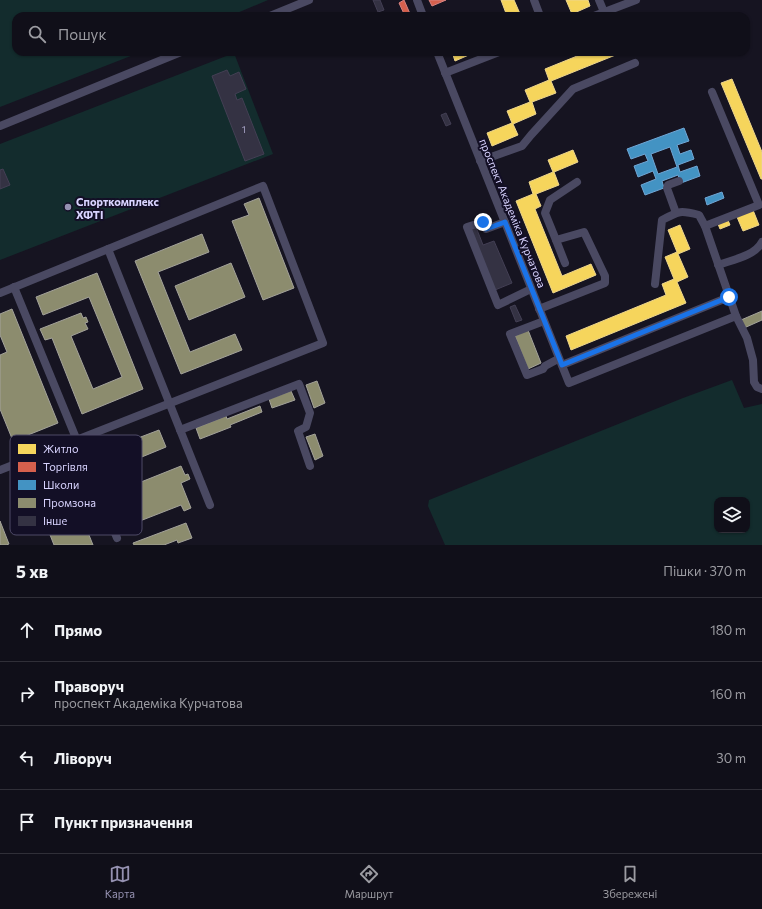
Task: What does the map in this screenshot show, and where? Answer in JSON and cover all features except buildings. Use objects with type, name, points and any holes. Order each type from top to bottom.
[{"type":"street","points":[[280,12],[309,0]]},
{"type":"street","points":[[417,0],[422,12]]},
{"type":"street","points":[[534,0],[538,12]]},
{"type":"street","points":[[599,0],[604,12],[636,0]]},
{"type":"street","points":[[0,126],[171,56]]},
{"type":"street","name":"проспект Академіка Курчатова","points":[[439,56],[569,383],[736,316]]},
{"type":"street","points":[[445,73],[480,56]]},
{"type":"street","points":[[480,161],[522,146],[573,89],[635,63]]},
{"type":"street","points":[[705,226],[761,207],[712,92]]},
{"type":"street","points":[[676,213],[667,188],[668,185],[679,181]]},
{"type":"street","points":[[565,263],[546,213],[550,200],[577,182]]},
{"type":"street","points":[[0,293],[263,186],[323,343],[90,435]]},
{"type":"street","points":[[655,284],[662,220],[684,211],[699,215],[705,226],[736,316],[747,338],[753,360],[754,382],[757,387],[762,389]]},
{"type":"street","points":[[505,222],[486,229],[483,222],[467,227],[498,305],[532,289]]},
{"type":"street","points":[[539,309],[605,283],[605,276],[584,232],[556,240]]},
{"type":"street","points":[[718,266],[754,252],[760,247],[762,242]]},
{"type":"street","points":[[108,249],[210,505]]},
{"type":"street","points":[[14,287],[75,435]]},
{"type":"street","points":[[544,321],[510,334],[527,375],[543,369],[545,366],[560,362],[729,297]]},
{"type":"street","points":[[180,430],[299,384],[310,413],[306,427],[298,431],[310,466]]},
{"type":"street","points":[[0,470],[10,466]]},
{"type":"green space","points":[[0,0],[268,0],[240,12],[12,12],[12,56],[131,56],[0,107]]},
{"type":"green space","name":"Спорткомплекс ХФТІ","points":[[226,56],[235,56],[273,154],[0,260],[0,144]]},
{"type":"green space","points":[[732,380],[744,408],[762,404],[762,545],[445,545],[428,506],[429,500],[683,398]]},
{"type":"place","name":"Спорткомплекс ХФТІ","points":[[68,207]]},
{"type":"route","points":[[483,222],[486,229],[505,222],[558,359],[562,365],[729,297]]}]
